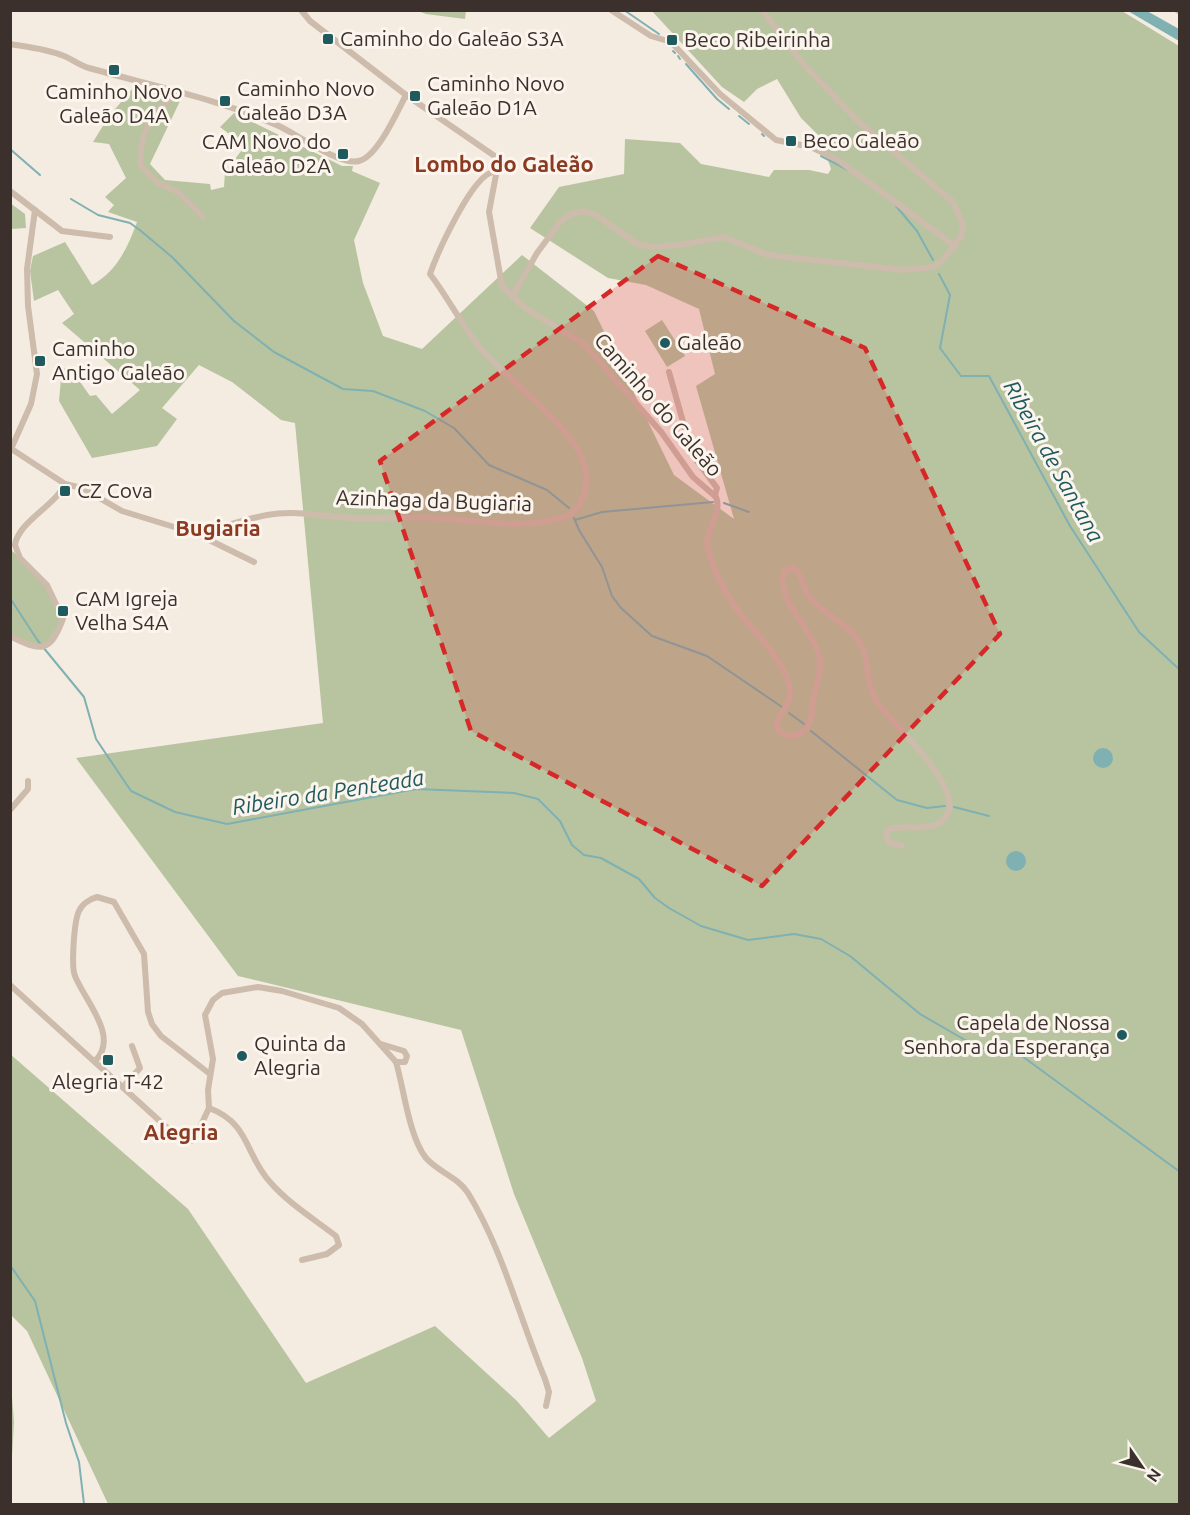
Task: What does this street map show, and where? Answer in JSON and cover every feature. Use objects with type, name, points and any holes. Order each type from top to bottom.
[{"type":"street","name":"Caminho do Galeão","points":[[301,10],[310,21],[406,95],[499,159],[494,172],[489,224],[502,286],[512,297],[584,344],[662,433],[693,477],[715,495]]},
{"type":"street","points":[[611,10],[651,36],[671,42],[720,94],[776,140],[811,147],[838,160],[955,246]]},
{"type":"street","points":[[512,297],[537,254],[560,222],[571,214],[583,211],[596,215],[638,244],[651,247],[680,245],[724,237],[768,255],[903,270],[933,267],[942,261],[961,237],[963,225],[953,202],[859,122],[805,66],[762,10]]},
{"type":"street","points":[[10,44],[56,53],[87,68],[134,78],[250,115],[342,159],[355,162],[371,154],[406,95]]},
{"type":"street","points":[[172,89],[170,100],[152,120],[140,149],[141,166],[158,183],[178,192],[203,217]]},
{"type":"street","name":"Azinhaga da Bugiaria","points":[[197,534],[268,514],[525,523],[568,516],[579,506],[586,484],[584,465],[574,447],[547,414],[481,349],[464,326],[449,298],[430,274],[440,246],[476,186],[485,175],[494,172]]},
{"type":"street","points":[[10,191],[62,231],[110,237]]},
{"type":"street","points":[[35,210],[27,269],[28,306],[37,374],[31,404],[11,448],[65,484],[82,488],[122,511],[197,534],[254,562]]},
{"type":"street","name":"Caminho do Galeão","points":[[669,372],[689,443],[697,460],[717,488],[715,495],[718,505],[707,535],[709,552],[735,607],[781,666],[787,680],[789,701],[776,726],[785,736],[793,736],[800,734],[809,724],[820,665],[818,652],[797,618],[783,585],[784,571],[789,567],[795,568],[799,573],[803,586],[812,600],[859,641],[867,678],[874,697],[909,735],[946,791],[949,806],[944,818],[924,828],[889,829],[886,833],[888,842],[902,846]]},
{"type":"street","points":[[10,636],[32,647],[44,647],[57,635],[63,619],[47,585],[20,558],[15,545],[20,532],[61,493],[65,484]]},
{"type":"street","points":[[10,810],[28,789],[28,781]]},
{"type":"street","points":[[96,1060],[106,1044],[95,1014],[75,978],[73,965],[79,911],[85,903],[97,897],[114,902],[144,954],[148,1012],[157,1032],[210,1074]]},
{"type":"street","points":[[10,985],[96,1060],[184,1143],[194,1140],[209,1108],[213,1059],[205,1015],[213,1000],[222,993],[258,987],[300,994],[339,1008],[362,1024],[396,1062],[417,1143],[427,1158],[457,1181],[467,1192],[494,1245],[545,1379],[549,1392],[546,1406]]},
{"type":"street","points":[[381,1044],[402,1049],[406,1053],[403,1064],[396,1062]]},
{"type":"street","points":[[123,1087],[140,1068],[132,1046]]},
{"type":"street","points":[[209,1108],[224,1113],[242,1131],[269,1182],[336,1236],[339,1245],[327,1254],[302,1260]]},
{"type":"highlighted area","points":[[658,256],[865,348],[1000,634],[762,886],[471,731],[380,461]]},
{"type":"green space","points":[[418,11],[466,11],[465,19]]},
{"type":"green space","points":[[652,11],[1122,11],[1179,46],[1179,1504],[108,1504],[27,1331],[11,1315],[10,1054],[188,1209],[306,1383],[435,1326],[517,1401],[549,1438],[596,1401],[582,1358],[514,1194],[461,1030],[238,976],[76,758],[323,723],[295,423],[281,420],[232,382],[199,365],[162,408],[177,419],[157,446],[92,458],[59,401],[62,368],[71,369],[90,396],[96,395],[112,414],[140,390],[62,323],[74,314],[58,290],[34,301],[30,271],[33,256],[65,242],[92,285],[108,273],[120,258],[137,222],[108,212],[114,205],[105,197],[126,178],[109,144],[93,142],[109,116],[134,87],[180,101],[150,164],[165,180],[210,184],[211,190],[224,187],[225,172],[245,146],[220,127],[234,113],[342,166],[353,166],[352,171],[380,183],[354,240],[363,283],[383,336],[422,349],[522,255],[594,311],[674,475],[734,519],[696,386],[715,374],[699,309],[646,285],[608,278],[530,228],[559,187],[624,174],[625,139],[680,143],[701,164],[769,177],[774,170],[809,170],[828,174],[831,169],[820,137],[801,118],[777,79],[757,89],[744,102],[722,87]]},
{"type":"green space","points":[[10,203],[25,214],[26,228],[11,229]]},
{"type":"green space","name":"Galeão","points":[[662,320],[685,356],[667,367],[645,331]]},
{"type":"green space","points":[[10,549],[41,577],[63,619],[44,647],[11,636]]},
{"type":"green space","points":[[11,1384],[14,1422],[11,1474]]},
{"type":"water","points":[[1128,11],[1147,11],[1179,29],[1179,41]]},
{"type":"water","points":[[1103,748],[1110,751],[1113,758],[1110,765],[1103,768],[1096,765],[1093,758],[1096,751]]},
{"type":"water","points":[[1016,851],[1023,854],[1026,861],[1023,868],[1016,871],[1009,868],[1006,861],[1009,854]]},
{"type":"waterway","name":"Ribeira de Santana","points":[[624,10],[659,34]]},
{"type":"waterway","name":"Ribeira de Santana","points":[[686,64],[729,109]]},
{"type":"waterway","name":"Ribeira de Santana","points":[[739,116],[749,124]]},
{"type":"waterway","name":"Ribeiro da Penteada","points":[[10,149],[40,175]]},
{"type":"waterway","name":"Ribeira de Santana","points":[[821,156],[848,170]]},
{"type":"waterway","name":"Ribeiro da Penteada","points":[[71,199],[98,215],[130,223],[141,231],[172,257],[234,321],[274,352],[343,389],[373,391],[425,411],[454,428],[489,465],[547,490],[569,508]]},
{"type":"waterway","name":"Ribeira de Santana","points":[[896,206],[917,231],[933,260]]},
{"type":"waterway","name":"Ribeira de Santana","points":[[939,274],[950,295],[940,348],[961,376],[989,376],[1070,526],[1139,632],[1180,670]]},
{"type":"waterway","name":"Ribeiro da Penteada","points":[[575,520],[602,512],[713,502]]},
{"type":"waterway","name":"Ribeiro da Penteada","points":[[724,503],[749,512]]},
{"type":"waterway","name":"Ribeiro da Penteada","points":[[574,518],[602,567],[612,596],[621,608],[652,636],[707,656],[782,707]]},
{"type":"waterway","name":"Ribeiro da Penteada","points":[[10,598],[38,641],[84,697],[96,739],[131,791],[175,812],[227,824],[416,789],[514,793],[538,799],[560,821],[572,845],[584,855],[601,858],[639,879],[655,898],[669,908],[701,926],[748,940],[794,934],[821,939],[850,956],[920,1014],[982,1048],[1022,1056],[1180,1172]]},
{"type":"waterway","name":"Ribeiro da Penteada","points":[[789,713],[804,724]]},
{"type":"waterway","name":"Ribeiro da Penteada","points":[[811,731],[897,800],[927,808],[945,806]]},
{"type":"waterway","name":"Ribeiro da Penteada","points":[[954,807],[989,816]]},
{"type":"waterway","points":[[10,1265],[35,1301],[66,1423],[79,1462],[84,1504]]},
{"type":"place","name":"Caminho do Galeão S3A","points":[[328,39]]},
{"type":"place","name":"Beco Ribeirinha","points":[[672,40]]},
{"type":"place","name":"Caminho Novo Galeão D4A","points":[[114,70]]},
{"type":"place","name":"Caminho Novo Galeão D1A","points":[[415,96]]},
{"type":"place","name":"Caminho Novo Galeão D3A","points":[[225,101]]},
{"type":"place","name":"Beco Galeão","points":[[791,141]]},
{"type":"place","name":"CAM Novo do Galeão D2A","points":[[343,154]]},
{"type":"place","name":"Galeão","points":[[665,343]]},
{"type":"place","name":"Caminho Antigo Galeão","points":[[40,361]]},
{"type":"place","name":"CZ Cova","points":[[65,491]]},
{"type":"place","name":"CAM Igreja Velha S4A","points":[[63,611]]},
{"type":"place","name":"Capela de Nossa Senhora da Esperança","points":[[1122,1035]]},
{"type":"place","name":"Quinta da Alegria","points":[[242,1056]]},
{"type":"place","name":"Alegria T-42","points":[[108,1060]]},
{"type":"district","name":"Lombo do Galeão","points":[[504,164]]},
{"type":"district","name":"Bugiaria","points":[[218,528]]},
{"type":"district","name":"Alegria","points":[[181,1132]]}]
